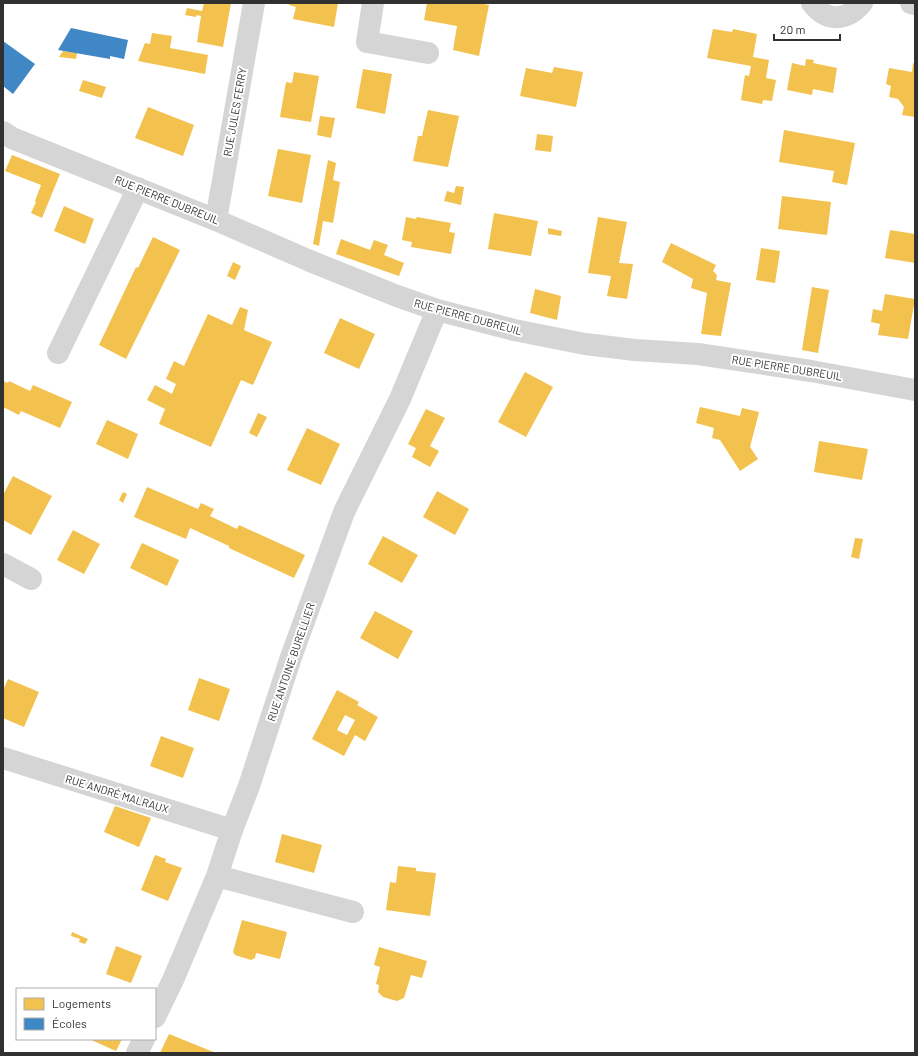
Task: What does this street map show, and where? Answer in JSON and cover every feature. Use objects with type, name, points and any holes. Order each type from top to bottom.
[{"type":"street","name":"RUE JULES FERRY","points":[[216,220],[254,3]]},
{"type":"street","points":[[373,3],[367,42],[428,53]]},
{"type":"street","points":[[812,3],[819,11],[828,16],[838,18],[857,10],[862,3]]},
{"type":"street","points":[[911,3],[915,4]]},
{"type":"street","name":"RUE PIERRE DUBREUIL","points":[[3,132],[12,138],[216,220],[310,261],[397,296],[437,310],[514,330],[585,344],[635,350],[698,354],[811,371],[915,390]]},
{"type":"street","points":[[58,353],[138,188]]},
{"type":"street","name":"RUE ANTOINE BURELLIER","points":[[156,1015],[173,980],[217,876],[232,830],[249,786],[291,657],[344,512],[400,399],[437,310]]},
{"type":"street","points":[[3,564],[31,579]]},
{"type":"street","name":"RUE ANDRÉ MALRAUX","points":[[3,758],[232,830]]},
{"type":"street","points":[[217,876],[353,912]]},
{"type":"street","points":[[137,1053],[144,1040]]},
{"type":"building: Logements","points":[[204,3],[231,3],[223,47],[197,42],[201,16],[197,15],[196,17],[185,15],[187,8],[202,11]]},
{"type":"building: Logements","points":[[289,3],[338,3],[334,27],[293,19],[296,7],[289,5]]},
{"type":"building: Logements","points":[[427,3],[479,3],[489,5],[479,56],[453,50],[457,26],[424,20]]},
{"type":"building: Logements","points":[[713,29],[732,32],[733,29],[757,34],[753,57],[769,60],[766,78],[776,80],[772,101],[763,100],[762,104],[741,100],[745,75],[749,76],[751,66],[707,58]]},
{"type":"building: Logements","points":[[152,33],[172,36],[170,48],[208,55],[205,74],[138,61],[145,43],[150,44]]},
{"type":"building: Logements","points":[[63,51],[77,53],[76,59],[59,57]]},
{"type":"building: Logements","points":[[806,59],[814,60],[813,63],[837,68],[833,93],[813,89],[812,95],[787,90],[792,63],[805,66]]},
{"type":"building: Logements","points":[[913,63],[915,64],[915,117],[902,115],[904,107],[898,99],[889,97],[891,86],[886,84],[889,68],[912,72]]},
{"type":"building: Logements","points":[[554,67],[583,72],[576,107],[520,96],[526,68],[552,73]]},
{"type":"building: Logements","points":[[363,69],[392,74],[385,114],[356,108]]},
{"type":"building: Logements","points":[[294,72],[319,76],[311,122],[280,117],[286,82],[292,83]]},
{"type":"building: Logements","points":[[83,80],[106,87],[102,98],[79,91]]},
{"type":"building: Logements","points":[[148,107],[194,125],[183,156],[135,138]]},
{"type":"building: Logements","points":[[428,110],[459,116],[448,167],[413,161],[418,136],[422,136]]},
{"type":"building: Logements","points":[[320,116],[335,118],[331,138],[317,135]]},
{"type":"building: Logements","points":[[784,130],[855,143],[847,185],[832,182],[834,171],[779,162]]},
{"type":"building: Logements","points":[[537,134],[553,136],[551,152],[535,150]]},
{"type":"building: Logements","points":[[278,149],[311,155],[302,203],[268,196]]},
{"type":"building: Logements","points":[[12,155],[60,174],[42,218],[31,213],[41,185],[5,171]]},
{"type":"building: Logements","points":[[328,160],[336,163],[333,180],[340,182],[333,223],[323,221],[319,246],[313,244]]},
{"type":"building: Logements","points":[[456,186],[464,187],[461,205],[444,201],[447,191],[454,193]]},
{"type":"building: Logements","points":[[782,196],[831,202],[827,235],[778,229]]},
{"type":"building: Logements","points":[[64,206],[94,219],[85,244],[54,231]]},
{"type":"building: Logements","points":[[494,213],[538,221],[531,256],[488,249]]},
{"type":"building: Logements","points":[[406,217],[416,219],[417,217],[451,223],[449,232],[455,233],[451,254],[411,247],[412,242],[402,240]]},
{"type":"building: Logements","points":[[598,217],[627,222],[619,263],[633,264],[627,299],[607,296],[611,276],[588,273]]},
{"type":"building: Logements","points":[[548,228],[562,231],[561,236],[548,234]]},
{"type":"building: Logements","points":[[890,230],[915,234],[915,263],[885,258]]},
{"type":"building: Logements","points":[[153,237],[180,250],[126,359],[99,345],[136,267],[138,268]]},
{"type":"building: Logements","points":[[341,239],[370,250],[374,240],[388,245],[384,255],[404,263],[399,276],[336,254]]},
{"type":"building: Logements","points":[[671,243],[716,265],[713,271],[717,275],[716,280],[731,283],[721,336],[701,334],[707,293],[691,288],[693,279],[662,262]]},
{"type":"building: Logements","points":[[761,248],[780,251],[775,283],[756,280]]},
{"type":"building: Logements","points":[[233,262],[241,266],[235,280],[227,276]]},
{"type":"building: Logements","points":[[812,287],[829,290],[818,353],[802,350]]},
{"type":"building: Logements","points":[[535,289],[561,296],[557,320],[530,313]]},
{"type":"building: Logements","points":[[885,294],[915,299],[908,339],[878,335],[880,324],[871,322],[873,309],[882,311]]},
{"type":"building: Logements","points":[[240,307],[248,310],[244,330],[272,342],[253,385],[241,380],[211,447],[159,424],[165,409],[147,400],[155,385],[172,394],[176,384],[166,379],[174,361],[184,366],[208,314],[232,325]]},
{"type":"building: Logements","points":[[340,318],[375,334],[359,369],[324,353]]},
{"type":"building: Logements","points":[[525,372],[553,387],[526,437],[498,422]]},
{"type":"building: Logements","points":[[3,381],[8,383],[9,381],[30,391],[33,385],[72,402],[60,428],[21,411],[19,415],[3,407]]},
{"type":"building: Logements","points":[[700,407],[740,416],[742,408],[759,412],[750,447],[758,459],[740,471],[720,440],[712,438],[714,428],[696,423]]},
{"type":"building: Logements","points":[[426,409],[445,418],[430,446],[439,451],[430,467],[412,457],[416,448],[408,444]]},
{"type":"building: Logements","points":[[258,413],[267,417],[257,437],[249,433]]},
{"type":"building: Logements","points":[[107,420],[138,434],[128,459],[96,444]]},
{"type":"building: Logements","points":[[307,428],[340,444],[321,485],[287,470]]},
{"type":"building: Logements","points":[[819,441],[868,449],[862,480],[814,472]]},
{"type":"building: Logements","points":[[13,476],[52,496],[31,535],[3,520],[3,495]]},
{"type":"building: Logements","points":[[147,487],[198,509],[201,503],[214,509],[210,516],[237,529],[239,525],[305,555],[294,578],[190,528],[186,539],[134,517]]},
{"type":"building: Logements","points":[[437,491],[469,509],[455,535],[423,517]]},
{"type":"building: Logements","points":[[123,492],[127,494],[123,503],[119,500]]},
{"type":"building: Logements","points":[[73,530],[100,544],[84,574],[57,560]]},
{"type":"building: Logements","points":[[383,536],[418,555],[402,583],[368,564]]},
{"type":"building: Logements","points":[[855,538],[863,539],[859,559],[851,557]]},
{"type":"building: Logements","points":[[142,543],[179,560],[167,586],[130,568]]},
{"type":"building: Logements","points":[[375,611],[413,631],[398,659],[360,638]]},
{"type":"building: Logements","points":[[199,678],[230,689],[219,721],[188,710]]},
{"type":"building: Logements","points":[[8,679],[39,692],[24,727],[3,718],[3,690]]},
{"type":"building: Logements","points":[[337,690],[359,702],[357,705],[378,717],[365,741],[355,735],[344,756],[312,739]],"holes":[[[345,715],[355,720],[347,735],[337,730]]]},
{"type":"building: Logements","points":[[161,736],[194,748],[183,778],[150,766]]},
{"type":"building: Logements","points":[[115,806],[151,818],[139,847],[104,832]]},
{"type":"building: Logements","points":[[282,834],[322,845],[314,873],[275,862]]},
{"type":"building: Logements","points":[[155,855],[166,859],[165,862],[182,868],[168,901],[141,890]]},
{"type":"building: Logements","points":[[398,866],[416,868],[416,871],[436,873],[430,916],[386,910],[390,882],[396,883]]},
{"type":"building: Logements","points":[[242,920],[287,932],[280,959],[256,953],[255,958],[251,960],[235,955],[233,952]]},
{"type":"building: Logements","points":[[72,932],[88,939],[85,944],[79,942],[80,939],[71,936]]},
{"type":"building: Logements","points":[[116,946],[142,956],[131,983],[106,974]]},
{"type":"building: Logements","points":[[379,947],[427,961],[422,978],[411,975],[404,998],[397,1001],[383,997],[378,992],[379,985],[376,984],[380,967],[374,965]]},
{"type":"building: Logements","points":[[169,1034],[216,1053],[160,1053]]},
{"type":"building: Logements","points":[[91,1040],[122,1040],[116,1051]]},
{"type":"building: Écoles","points":[[71,28],[128,40],[124,59],[110,56],[110,59],[58,50]]},
{"type":"building: Écoles","points":[[3,41],[35,64],[13,94],[3,86]]}]
